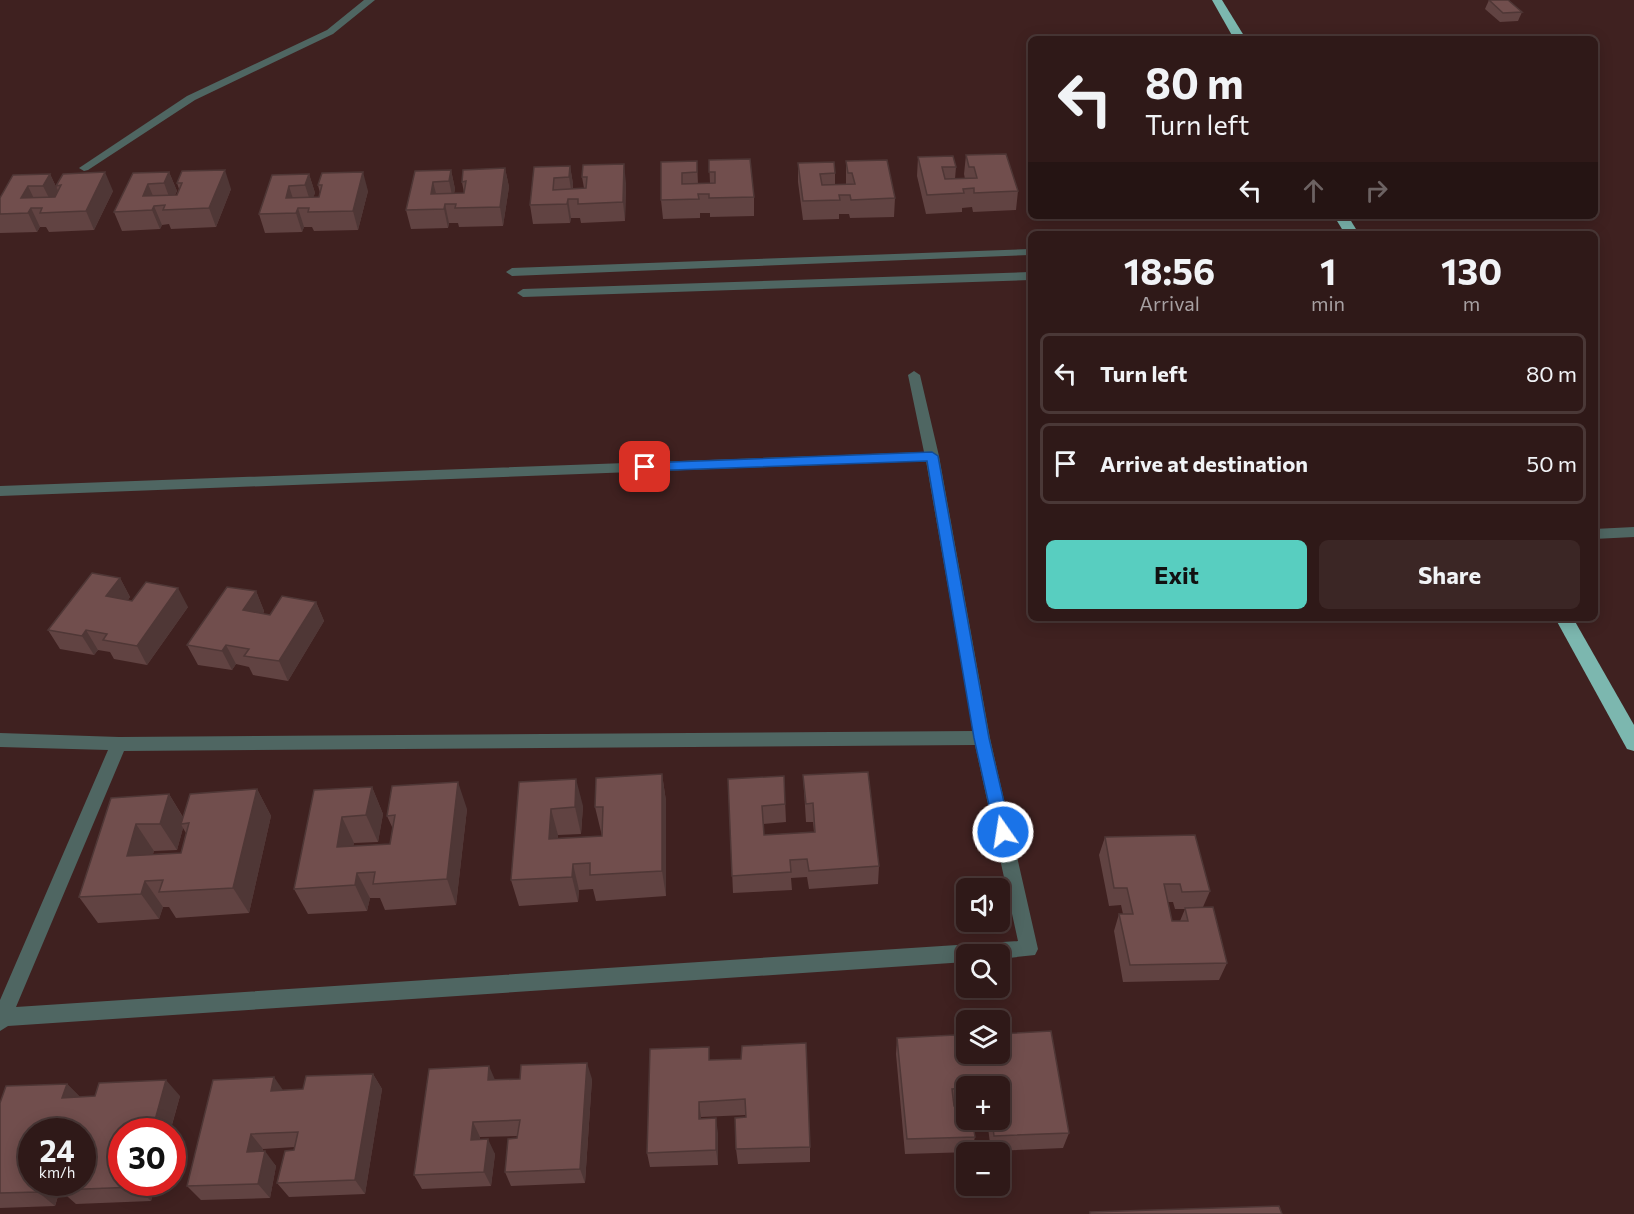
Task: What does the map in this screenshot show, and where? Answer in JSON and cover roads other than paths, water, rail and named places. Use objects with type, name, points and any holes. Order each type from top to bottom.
[{"type":"highway","points":[[1217,0],[1238,36]]},
{"type":"highway","points":[[1566,621],[1634,743]]},
{"type":"street","points":[[84,168],[191,98],[330,32],[370,0]]},
{"type":"street","points":[[512,272],[1028,252]]},
{"type":"street","points":[[523,292],[1028,276]]},
{"type":"street","points":[[118,744],[1,1020],[1029,949],[982,738],[932,456],[914,375]]},
{"type":"street","points":[[0,490],[932,456]]},
{"type":"street","points":[[1598,534],[1634,532]]},
{"type":"street","points":[[0,740],[118,744],[982,738]]}]
